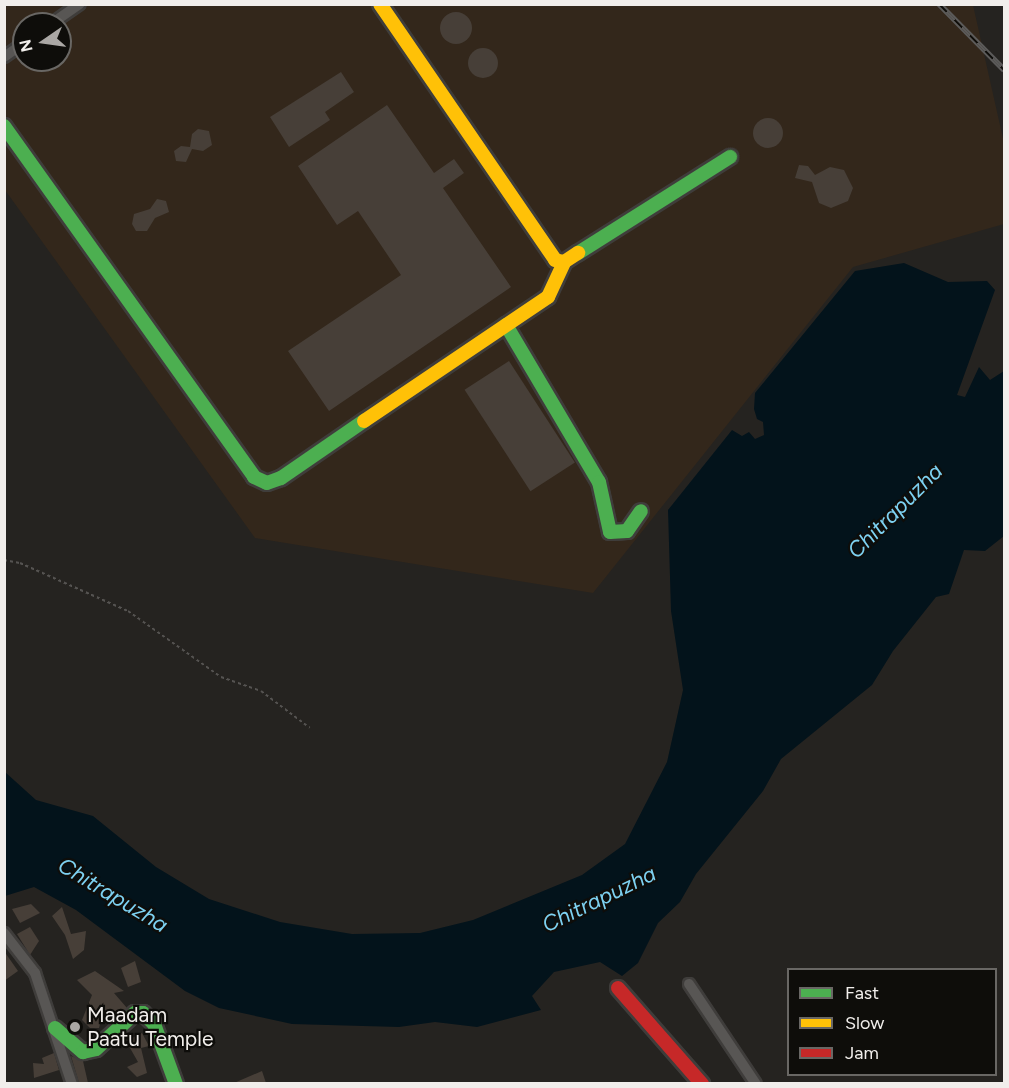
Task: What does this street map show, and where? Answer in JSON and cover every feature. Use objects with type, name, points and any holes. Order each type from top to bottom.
[{"type":"street","points":[[380,4],[555,260],[564,262]]},
{"type":"street","points":[[4,126],[172,367],[254,477],[267,483],[281,478],[548,297],[564,262],[730,157]]},
{"type":"street","points":[[506,325],[599,482],[610,532],[627,531],[641,511]]},
{"type":"street","points":[[4,933],[35,973],[72,1083]]},
{"type":"street","points":[[689,984],[756,1083]]},
{"type":"street","points":[[618,988],[702,1083]]},
{"type":"street","points":[[55,1028],[73,1047],[83,1052],[96,1049],[135,1013],[143,1013],[154,1024],[176,1083]]},
{"type":"path","points":[[4,560],[20,563],[128,611],[221,677],[261,691],[310,728]]},
{"type":"shaded area","points":[[4,5],[973,5],[1004,143],[1004,224],[853,267],[593,593],[255,538],[5,190]]},
{"type":"water","name":"Chitrapuzha","points":[[904,263],[948,282],[987,281],[995,290],[957,395],[965,397],[979,367],[990,380],[1004,371],[1004,536],[985,551],[964,550],[949,594],[936,597],[893,651],[872,685],[781,759],[763,791],[696,874],[680,902],[658,923],[638,963],[622,976],[600,962],[554,972],[532,996],[541,1010],[477,1027],[435,1022],[399,1027],[292,1024],[219,1008],[185,991],[76,910],[34,887],[5,896],[5,772],[36,800],[93,816],[156,867],[209,899],[280,922],[352,934],[420,933],[473,920],[582,875],[625,844],[667,762],[683,690],[671,611],[668,510],[732,430],[742,436],[749,432],[755,439],[764,435],[763,422],[757,419],[754,409],[755,393],[855,271]]},
{"type":"building","points":[[456,12],[467,17],[472,28],[467,39],[456,44],[445,39],[440,28],[445,17]]},
{"type":"building","points":[[483,48],[494,52],[498,63],[494,74],[483,78],[472,74],[468,63],[472,52]]},
{"type":"building","points":[[341,72],[354,92],[325,112],[330,120],[289,147],[270,117]]},
{"type":"building","points":[[387,105],[434,173],[454,159],[464,173],[443,188],[511,287],[329,411],[288,351],[401,275],[358,211],[337,225],[298,166]]},
{"type":"building","points":[[768,118],[779,122],[783,133],[779,144],[768,148],[757,144],[753,133],[757,122]]},
{"type":"building","points":[[198,129],[209,131],[212,145],[203,151],[192,149],[186,162],[176,161],[174,151],[181,146],[190,147],[192,134]]},
{"type":"building","points":[[799,165],[808,166],[815,175],[830,167],[844,170],[853,188],[848,201],[831,208],[819,203],[812,182],[795,178]]},
{"type":"building","points":[[157,199],[166,201],[169,212],[155,218],[147,231],[136,231],[132,224],[134,214],[150,209]]},
{"type":"building","points":[[509,361],[575,462],[530,491],[465,390]]},
{"type":"building","points":[[31,904],[40,913],[20,923],[12,909]]},
{"type":"building","points":[[62,907],[71,934],[86,931],[84,950],[73,959],[65,935],[52,916]]},
{"type":"building","points":[[30,927],[39,941],[30,955],[17,934]]},
{"type":"building","points":[[4,951],[18,971],[4,981]]},
{"type":"building","points":[[135,961],[141,982],[128,987],[121,968]]},
{"type":"building","points":[[95,971],[124,991],[114,993],[127,1008],[112,1022],[104,1009],[99,1028],[90,1028],[82,1020],[92,995],[77,980]]},
{"type":"building","points":[[142,1033],[149,1046],[141,1048],[147,1073],[137,1077],[127,1067],[138,1062],[126,1041]]},
{"type":"building","points":[[54,1053],[59,1070],[34,1078],[33,1063],[44,1064],[42,1058]]},
{"type":"building","points":[[71,1056],[83,1061],[88,1083],[79,1083]]},
{"type":"building","points":[[262,1071],[266,1083],[234,1083]]},
{"type":"railway","points":[[939,4],[1004,70]]},
{"type":"traffic: fast","points":[[4,126],[254,477],[267,483],[281,478],[364,421]]},
{"type":"traffic: fast","points":[[578,253],[730,157]]},
{"type":"traffic: fast","points":[[506,325],[599,482],[610,532],[627,531],[641,511]]},
{"type":"traffic: fast","points":[[55,1028],[83,1052],[96,1049],[135,1013],[143,1013],[154,1024],[176,1084]]},
{"type":"traffic: slow","points":[[380,4],[555,260],[564,262]]},
{"type":"traffic: slow","points":[[364,421],[548,297],[564,262],[578,253]]},
{"type":"traffic: jam","points":[[618,988],[702,1084]]},
{"type":"place","name":"Maadam Paatu Temple","points":[[75,1027]]}]
